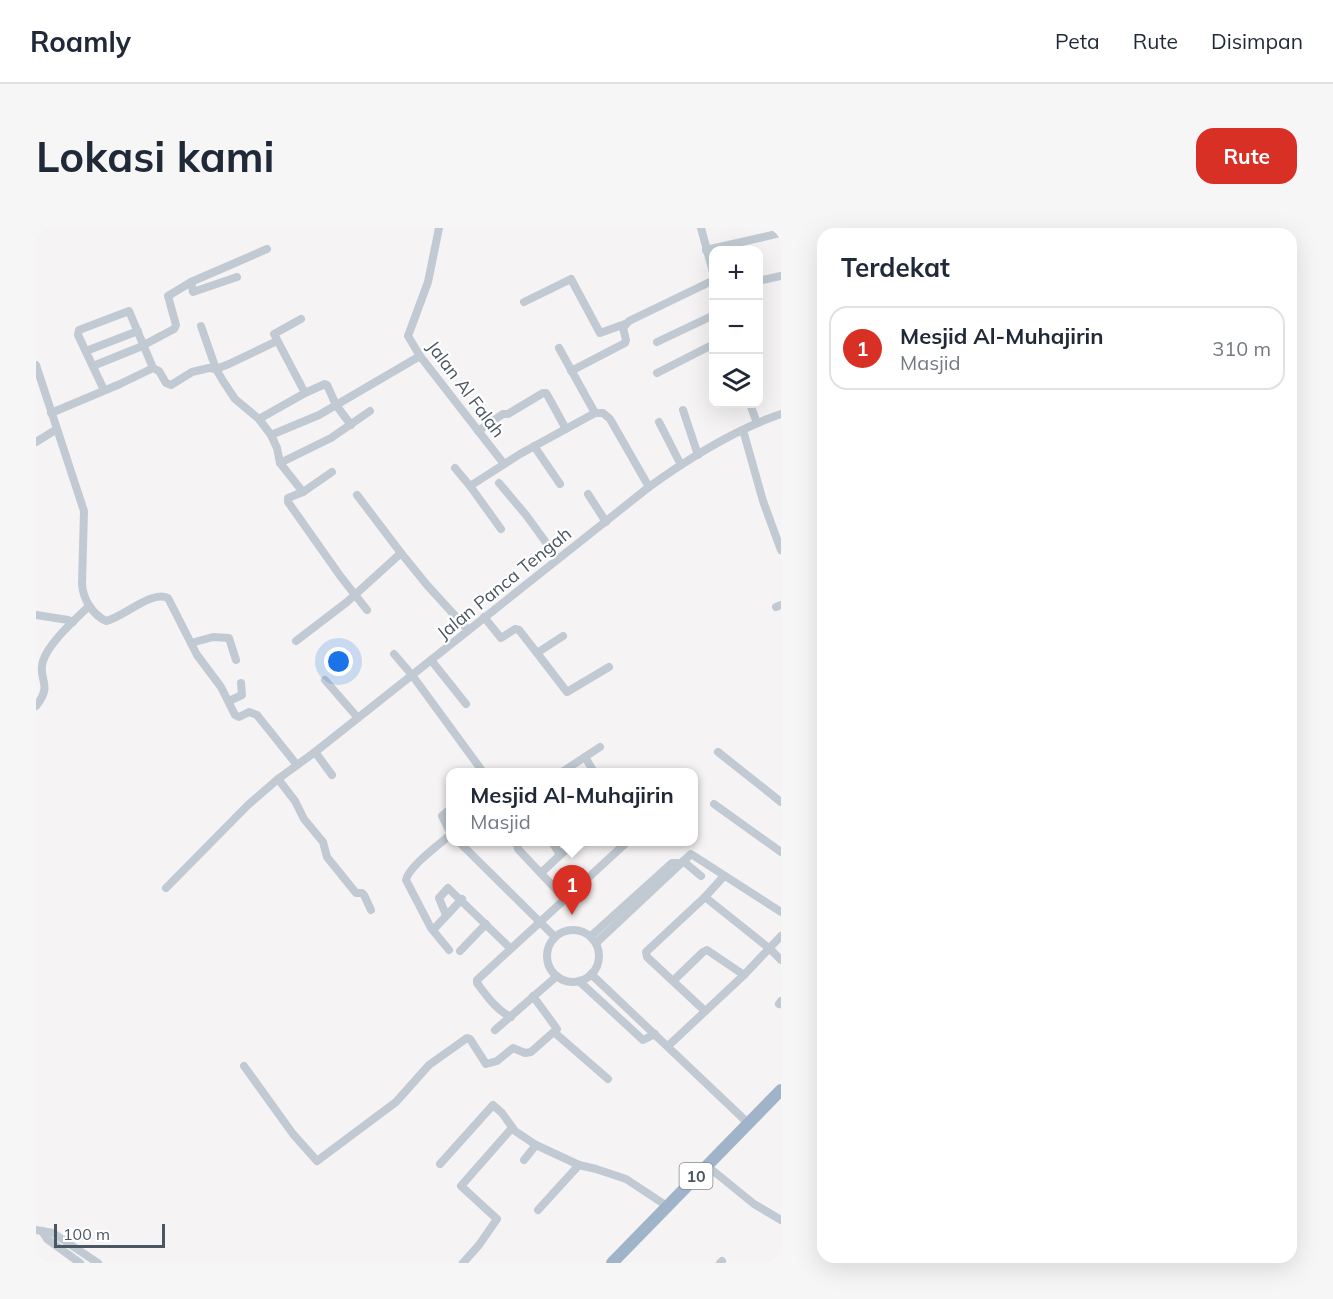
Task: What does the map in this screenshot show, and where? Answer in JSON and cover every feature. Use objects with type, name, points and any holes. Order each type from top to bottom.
[{"type":"highway","name":"10","points":[[612,1263],[780,1092]]},
{"type":"street","name":"Jalan Al Falah","points":[[439,228],[428,282],[414,324],[408,333],[409,338],[420,356],[504,464]]},
{"type":"street","points":[[701,228],[709,260]]},
{"type":"street","points":[[706,250],[781,233]]},
{"type":"street","points":[[93,366],[140,347],[175,328],[168,296],[191,282],[267,249]]},
{"type":"street","points":[[763,280],[781,276]]},
{"type":"street","points":[[191,282],[193,292],[237,277]]},
{"type":"street","points":[[524,302],[571,279],[600,333],[625,324],[709,281]]},
{"type":"street","points":[[104,390],[78,335],[79,330],[127,311],[130,312],[153,368],[159,371],[166,384],[169,385],[203,369],[216,369],[277,341]]},
{"type":"street","points":[[657,342],[709,317]]},
{"type":"street","points":[[301,319],[274,332],[305,393]]},
{"type":"street","points":[[572,371],[625,343],[625,324]]},
{"type":"street","points":[[201,326],[216,369],[236,399],[259,419],[271,435],[280,463],[303,492]]},
{"type":"street","points":[[86,351],[138,332]]},
{"type":"street","points":[[657,373],[709,347]]},
{"type":"street","points":[[559,348],[595,412]]},
{"type":"street","points":[[271,435],[319,415],[420,356]]},
{"type":"street","points":[[36,365],[84,511],[82,584],[89,606],[102,620],[108,621],[151,598],[165,596],[171,602],[190,643],[229,701],[236,716],[249,712],[257,715],[297,765]]},
{"type":"street","points":[[51,413],[153,368]]},
{"type":"street","points":[[259,419],[325,384],[336,405],[351,425]]},
{"type":"street","points":[[478,431],[543,393],[546,393],[566,429]]},
{"type":"street","points":[[751,408],[757,423]]},
{"type":"street","points":[[683,410],[698,455]]},
{"type":"street","points":[[280,463],[331,438],[370,411]]},
{"type":"street","points":[[470,486],[534,446],[595,412],[603,413],[610,419],[649,487]]},
{"type":"street","name":"Jalan Panca Tengah","points":[[166,888],[248,805],[278,779],[649,487],[681,465],[743,430],[781,414]]},
{"type":"street","points":[[659,422],[681,465]]},
{"type":"street","points":[[36,442],[57,429]]},
{"type":"street","points":[[743,430],[763,501],[781,550]]},
{"type":"street","points":[[534,446],[560,484]]},
{"type":"street","points":[[455,468],[501,529]]},
{"type":"street","points":[[332,472],[303,492],[288,498],[288,502],[367,610]]},
{"type":"street","points":[[499,483],[558,559]]},
{"type":"street","points":[[588,494],[606,522]]},
{"type":"street","points":[[357,495],[427,585],[468,630]]},
{"type":"street","points":[[296,640],[355,595],[401,553]]},
{"type":"street","points":[[36,706],[44,695],[44,660],[49,650],[89,606]]},
{"type":"street","points":[[36,615],[73,622]]},
{"type":"street","points":[[484,617],[501,638],[515,629],[519,630],[567,692],[609,667]]},
{"type":"street","points":[[537,653],[563,636]]},
{"type":"street","points":[[190,643],[213,637],[229,638],[236,660]]},
{"type":"street","points":[[393,654],[412,675],[480,768]]},
{"type":"street","points":[[430,660],[466,704]]},
{"type":"street","points":[[326,680],[358,718]]},
{"type":"street","points":[[229,701],[242,695],[240,683]]},
{"type":"street","points":[[568,768],[600,747]]},
{"type":"street","points":[[315,752],[332,776]]},
{"type":"street","points":[[718,752],[781,802]]},
{"type":"street","points":[[585,757],[592,768]]},
{"type":"street","points":[[278,779],[299,808],[304,819],[323,842],[325,854],[356,893],[362,893],[371,910]]},
{"type":"street","points":[[714,804],[781,852]]},
{"type":"street","points":[[446,812],[442,816],[446,824]]},
{"type":"street","points":[[446,837],[406,878],[433,930],[449,950]]},
{"type":"street","points":[[466,846],[555,937]]},
{"type":"street","points":[[516,846],[565,899]]},
{"type":"street","points":[[554,846],[560,855]]},
{"type":"street","points":[[541,873],[570,846]]},
{"type":"street","points":[[511,1017],[497,1007],[476,982],[510,948],[623,846]]},
{"type":"street","points":[[594,940],[672,863],[682,862],[691,854],[781,912]]},
{"type":"street","points":[[682,862],[701,876]]},
{"type":"street","points":[[705,1011],[647,957],[646,952],[724,876]]},
{"type":"street","points":[[446,915],[439,898],[447,888],[462,899],[510,948]]},
{"type":"street","points":[[705,897],[781,960]]},
{"type":"street","points":[[433,930],[462,899]]},
{"type":"street","points":[[460,951],[486,924]]},
{"type":"street","points":[[569,930],[577,930],[594,940],[599,956],[598,963],[591,974],[579,981],[564,980],[557,976],[548,961],[550,944],[555,937],[569,930]]},
{"type":"street","points":[[668,1046],[744,975],[781,936]]},
{"type":"street","points":[[673,981],[703,951],[707,950],[744,975]]},
{"type":"street","points":[[591,974],[749,1124]]},
{"type":"street","points":[[495,1030],[557,976]]},
{"type":"street","points":[[579,981],[643,1040],[655,1034]]},
{"type":"street","points":[[244,1066],[293,1134],[317,1161],[396,1102],[429,1065],[467,1038],[470,1039],[486,1064],[497,1061],[513,1048],[525,1053],[531,1052],[555,1033],[556,1026],[533,996]]},
{"type":"street","points":[[555,1033],[608,1079]]},
{"type":"street","points":[[440,1164],[491,1105],[502,1113],[512,1128],[536,1145],[579,1166],[626,1179],[667,1206]]},
{"type":"street","points":[[463,1263],[497,1219],[460,1186],[512,1128]]},
{"type":"street","points":[[524,1160],[536,1145]]},
{"type":"street","points":[[538,1210],[579,1166]]},
{"type":"street","points":[[706,1166],[754,1204],[781,1220]]},
{"type":"street","points":[[39,1230],[47,1239],[80,1263]]},
{"type":"street","points":[[39,1230],[53,1233],[98,1263]]},
{"type":"place","name":"Mesjid Al-Muhajirin","points":[[572,915]]}]
